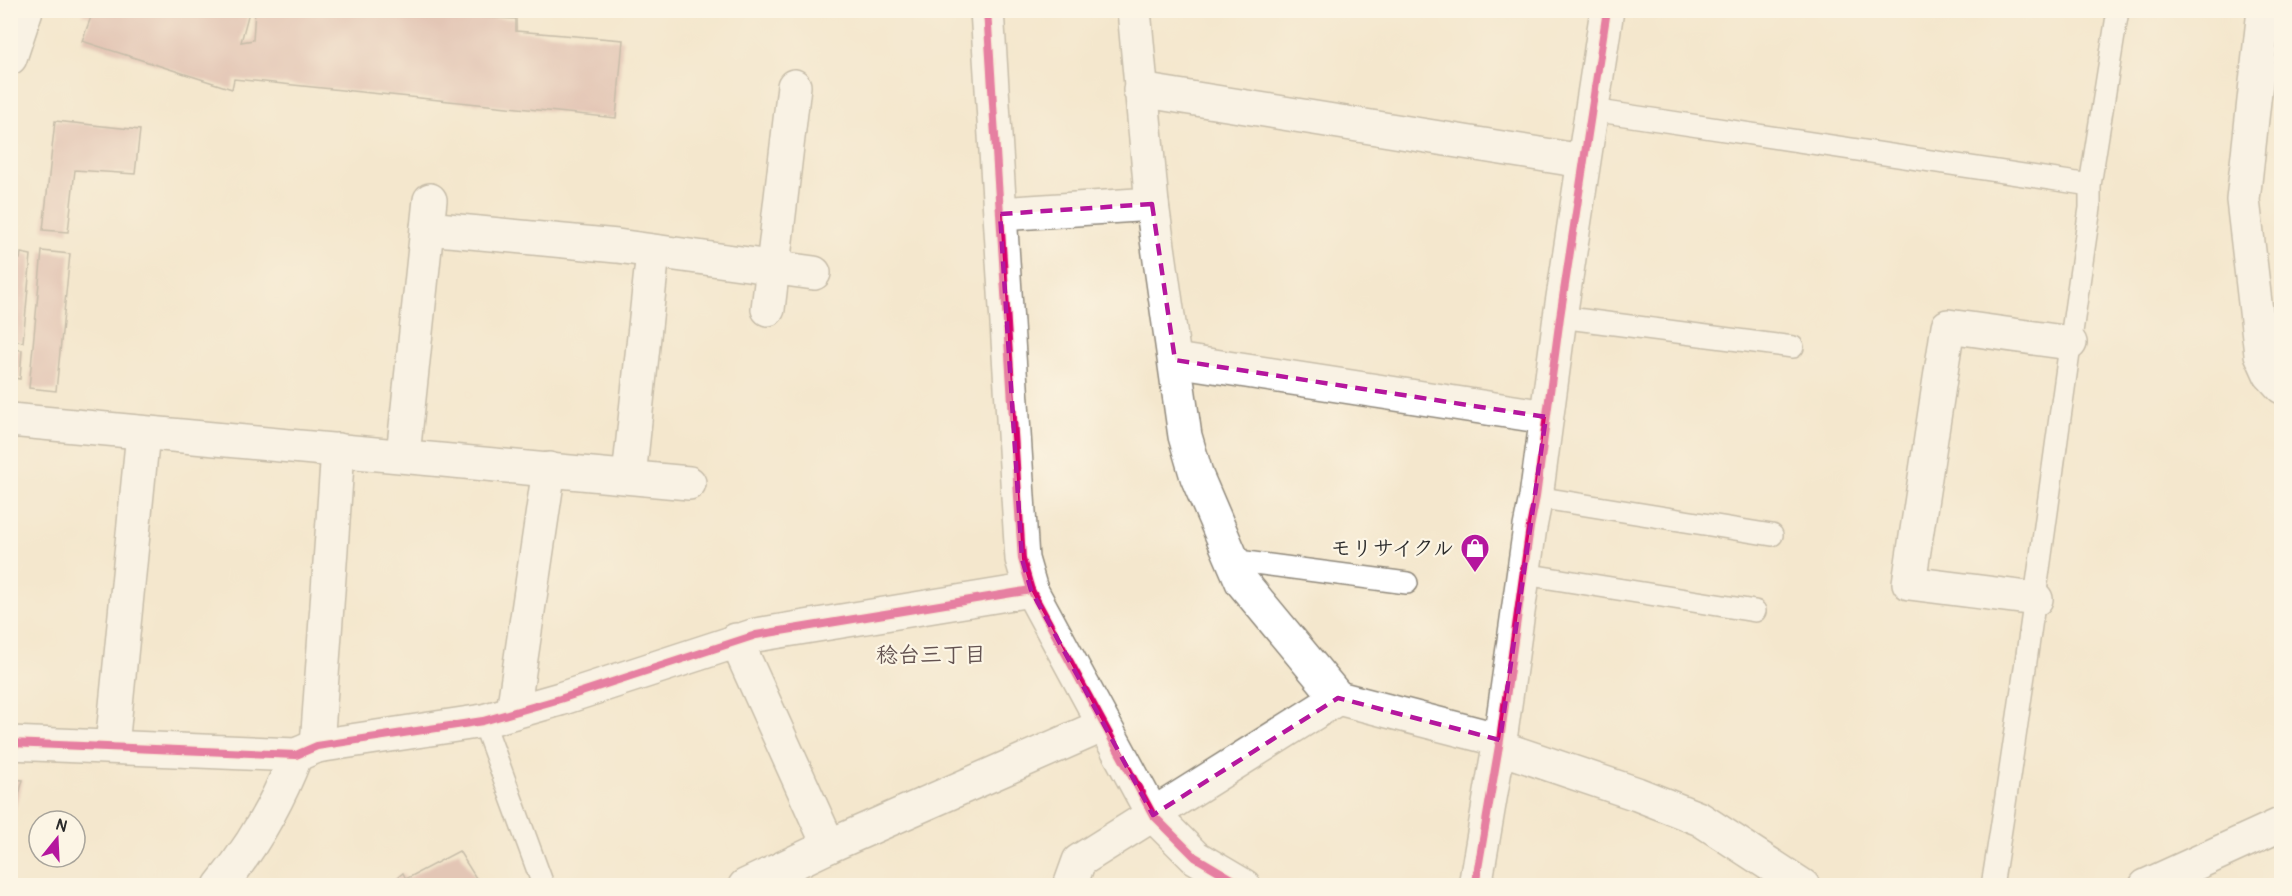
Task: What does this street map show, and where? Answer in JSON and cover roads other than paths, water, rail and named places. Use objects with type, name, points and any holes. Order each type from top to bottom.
[{"type":"street","points":[[10,58],[26,10]]},
{"type":"street","points":[[987,10],[1022,558],[1031,591],[1153,815],[1195,857],[1244,885]]},
{"type":"street","points":[[1134,10],[1152,204],[1185,436],[1197,477],[1242,582],[1338,698],[1499,743],[1700,819],[1803,885]]},
{"type":"street","points":[[1475,885],[1499,743],[1607,10]]},
{"type":"street","points":[[2264,10],[2243,200],[2261,354],[2270,374],[2282,387]]},
{"type":"street","points":[[768,309],[794,86]]},
{"type":"street","points":[[1140,90],[1584,161]]},
{"type":"street","points":[[1000,214],[1152,204]]},
{"type":"street","points":[[403,456],[429,214],[653,252],[814,273]]},
{"type":"street","points":[[628,477],[653,252]]},
{"type":"street","points":[[2036,599],[1909,583],[1948,326],[2070,343]]},
{"type":"street","points":[[1175,360],[1546,417]]},
{"type":"street","points":[[10,420],[689,483]]},
{"type":"street","points":[[112,746],[143,433]]},
{"type":"street","points":[[220,885],[262,825],[285,782],[307,751],[338,450]]},
{"type":"street","points":[[498,716],[549,469]]},
{"type":"street","points":[[10,743],[307,751],[498,716],[736,640],[1031,591]]},
{"type":"street","points":[[736,640],[829,846]]},
{"type":"street","points":[[1070,885],[1079,861],[1338,698]]},
{"type":"street","points":[[744,885],[782,878],[829,846],[1104,724]]},
{"type":"street","points":[[2146,885],[2282,824]]},
{"type":"lane","points":[[1992,885],[2036,599],[2090,208],[2090,185],[2118,10]]},
{"type":"lane","points":[[1592,110],[2090,185]]},
{"type":"lane","points":[[1560,317],[1793,347]]},
{"type":"lane","points":[[1536,497],[1772,535]]},
{"type":"lane","points":[[1231,560],[1407,584]]},
{"type":"lane","points":[[1524,574],[1755,612]]},
{"type":"lane","points":[[498,716],[542,882],[540,885]]},
{"type":"place","name":"モリサイクル","points":[[1475,574]]},
{"type":"district","name":"稔台三丁目","points":[[931,654]]}]
